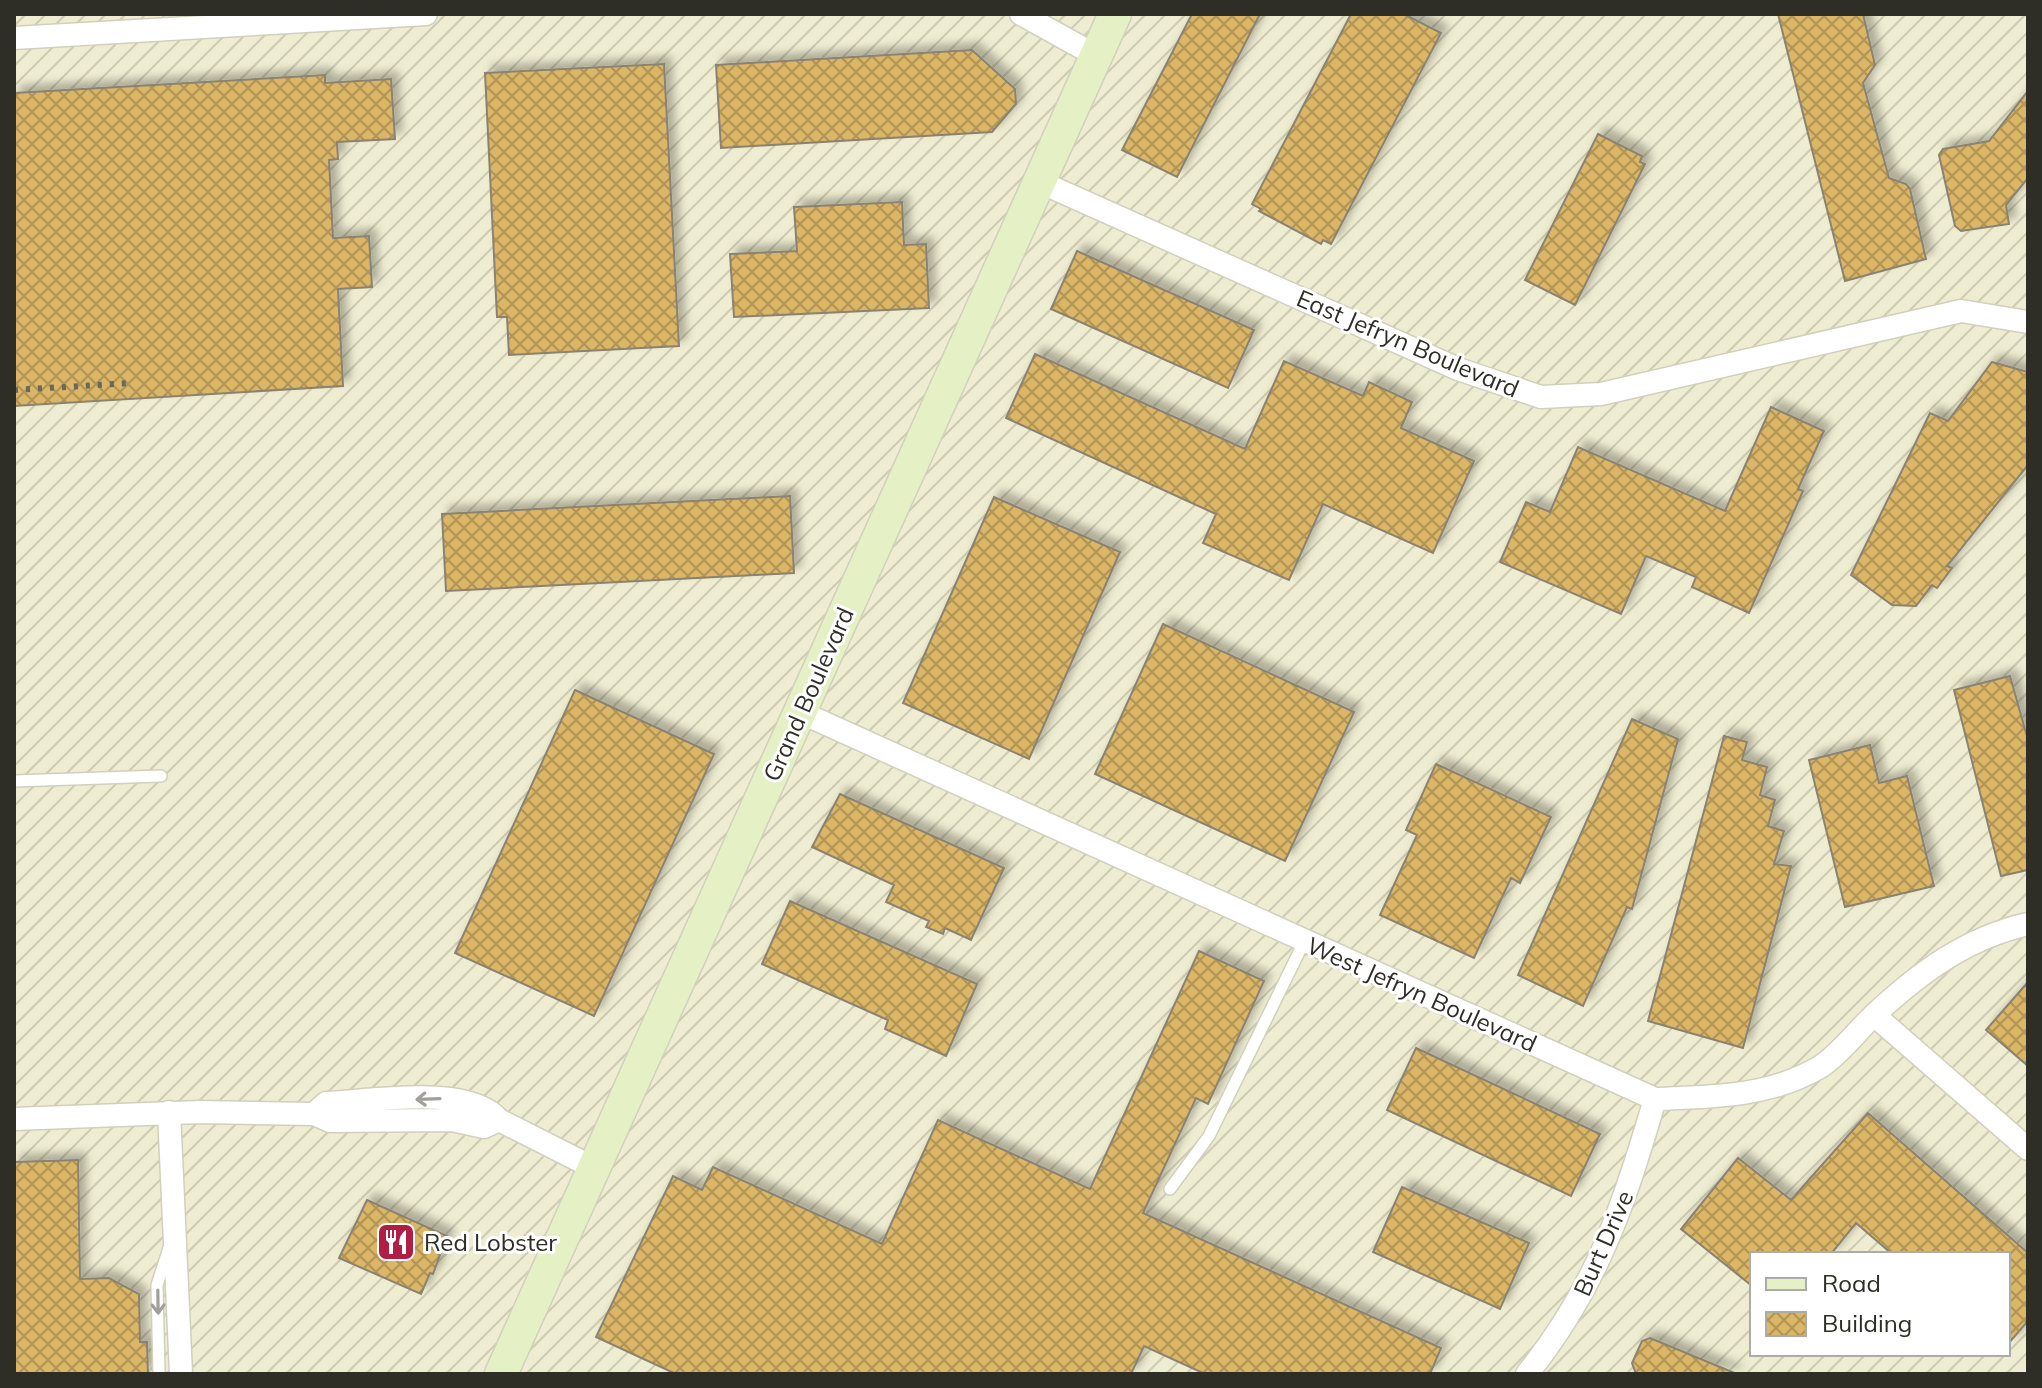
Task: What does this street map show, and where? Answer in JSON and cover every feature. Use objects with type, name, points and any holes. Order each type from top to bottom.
[{"type":"street","points":[[14,38],[426,14]]},
{"type":"street","points":[[1021,14],[1095,55]]},
{"type":"street","name":"Grand Boulevard","points":[[501,1374],[1115,14]]},
{"type":"street","name":"East Jefryn Boulevard","points":[[1040,182],[1458,369],[1541,397],[1601,394],[1961,311],[2028,322]]},
{"type":"street","name":"West Jefryn Boulevard","points":[[800,712],[1655,1099],[1726,1097],[1783,1085],[1823,1065],[1920,975],[1960,947],[1998,931],[2028,924]]},
{"type":"street","points":[[1874,1015],[2028,1149]]},
{"type":"street","points":[[14,1119],[169,1112],[314,1114],[326,1103],[450,1098],[489,1108],[499,1120],[594,1168]]},
{"type":"street","name":"Burt Drive","points":[[1527,1374],[1553,1343],[1596,1270],[1620,1214],[1655,1099]]},
{"type":"street","points":[[169,1112],[181,1374]]},
{"type":"lane","points":[[14,781],[161,776]]},
{"type":"lane","points":[[1170,1189],[1209,1136],[1304,942]]},
{"type":"lane","points":[[159,1374],[157,1285],[174,1233]]},
{"type":"shaded area","points":[[14,14],[2028,14],[2028,1374],[14,1374]]},
{"type":"building","points":[[1192,14],[1260,14],[1177,177],[1122,150]]},
{"type":"building","points":[[1351,14],[1404,14],[1441,33],[1331,244],[1323,240],[1321,244],[1259,211],[1261,209],[1252,204]]},
{"type":"building","points":[[1778,14],[1863,14],[1875,65],[1863,83],[1889,178],[1906,184],[1910,189],[1926,259],[1845,281]]},
{"type":"building","points":[[972,50],[1015,89],[1016,104],[992,132],[721,148],[716,65]]},
{"type":"building","points":[[664,64],[679,346],[509,355],[507,317],[497,317],[485,73]]},
{"type":"building","points":[[325,75],[325,83],[391,79],[395,139],[337,142],[338,159],[329,160],[333,238],[369,236],[372,287],[338,289],[343,386],[14,406],[14,93]]},
{"type":"building","points":[[2028,91],[2028,178],[2006,205],[2009,224],[1961,231],[1955,226],[1939,155],[1943,149],[1989,141]]},
{"type":"building","points":[[1598,134],[1642,156],[1640,162],[1645,164],[1575,305],[1525,280]]},
{"type":"building","points":[[902,202],[904,245],[926,244],[929,308],[734,317],[730,254],[797,251],[794,207]]},
{"type":"building","points":[[1077,251],[1254,330],[1228,388],[1051,309]]},
{"type":"building","points":[[1035,354],[1245,449],[1284,361],[1363,396],[1369,382],[1412,402],[1401,428],[1474,461],[1433,553],[1323,504],[1289,580],[1203,543],[1216,514],[1006,418]]},
{"type":"building","points":[[1992,362],[2028,372],[2028,465],[1947,566],[1952,568],[1937,588],[1932,585],[1916,606],[1892,605],[1851,575],[1930,413],[1948,421]]},
{"type":"building","points":[[1771,407],[1824,431],[1798,489],[1803,491],[1749,613],[1692,587],[1696,577],[1646,556],[1621,614],[1500,562],[1526,502],[1550,512],[1578,447],[1725,511]]},
{"type":"building","points":[[790,496],[794,573],[446,591],[442,514]]},
{"type":"building","points":[[994,497],[1120,552],[1029,759],[903,703]]},
{"type":"building","points":[[1163,624],[1354,712],[1285,861],[1095,774]]},
{"type":"building","points":[[2010,676],[2028,740],[2028,870],[2001,876],[1954,690]]},
{"type":"building","points":[[575,690],[714,754],[594,1016],[455,953]]},
{"type":"building","points":[[1632,719],[1678,739],[1632,909],[1627,907],[1583,1006],[1518,975]]},
{"type":"building","points":[[1724,736],[1747,742],[1742,760],[1767,767],[1760,795],[1775,800],[1768,826],[1784,831],[1774,864],[1791,866],[1743,1048],[1648,1021]]},
{"type":"building","points":[[1870,745],[1879,783],[1907,776],[1934,886],[1845,907],[1809,760]]},
{"type":"building","points":[[1436,764],[1551,817],[1520,883],[1511,878],[1474,958],[1380,915],[1417,835],[1406,830]]},
{"type":"building","points":[[840,794],[1004,868],[971,940],[945,928],[943,934],[926,927],[929,921],[886,902],[894,885],[812,847]]},
{"type":"building","points":[[790,901],[977,984],[946,1056],[885,1029],[888,1020],[762,964]]},
{"type":"building","points":[[1199,951],[1264,981],[1208,1104],[1196,1098],[1143,1213],[1441,1348],[1430,1374],[1205,1374],[1144,1346],[1131,1374],[676,1374],[596,1337],[673,1176],[702,1190],[713,1167],[882,1244],[938,1120],[1090,1189]]},
{"type":"building","points":[[2028,982],[2028,1066],[1986,1030]]},
{"type":"building","points":[[1416,1048],[1600,1134],[1571,1196],[1387,1110]]},
{"type":"building","points":[[1868,1113],[2028,1253],[2028,1321],[2010,1342],[2010,1252],[1890,1252],[1856,1223],[1833,1252],[1750,1252],[1750,1284],[1681,1229],[1738,1158],[1791,1200]]},
{"type":"building","points":[[78,1160],[80,1279],[109,1278],[139,1294],[140,1342],[147,1342],[148,1374],[14,1374],[14,1162]]},
{"type":"building","points":[[1402,1187],[1529,1243],[1500,1309],[1373,1252]]},
{"type":"building","name":"Red Lobster","points":[[367,1200],[447,1236],[433,1274],[430,1273],[421,1294],[339,1258]]},
{"type":"building","points":[[1650,1338],[1737,1374],[1636,1374],[1632,1363],[1642,1341]]},
{"type":"railway","points":[[14,390],[131,383]]},
{"type":"place","name":"Red Lobster","points":[[396,1242]]}]
